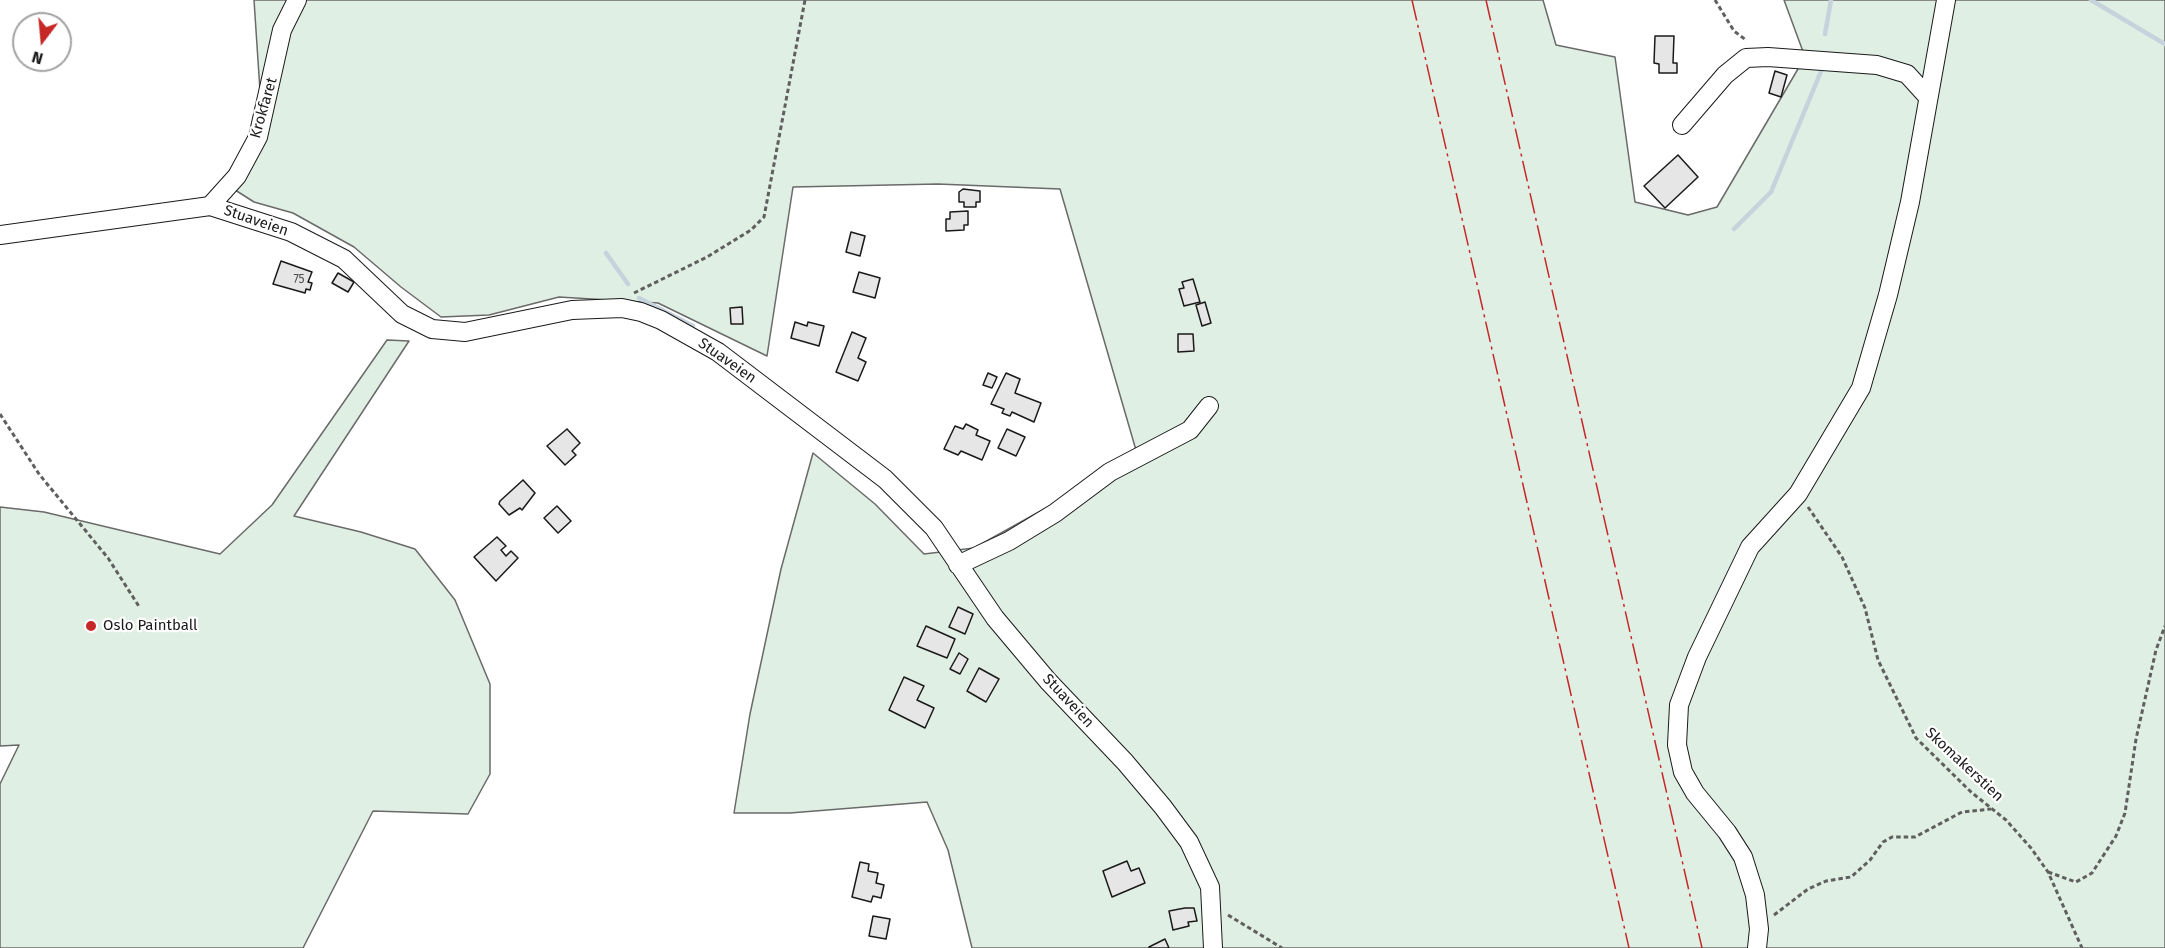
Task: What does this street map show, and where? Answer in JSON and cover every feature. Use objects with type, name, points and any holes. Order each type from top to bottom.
[{"type":"street","name":"Krokfaret","points":[[210,206],[237,176],[258,137],[282,30],[297,0]]},
{"type":"street","points":[[1758,940],[1755,895],[1743,857],[1695,793],[1683,772],[1677,745],[1679,705],[1697,657],[1750,547],[1798,494],[1861,388],[1888,295],[1904,225],[1946,0]]},
{"type":"street","points":[[1682,125],[1725,75],[1746,58],[1768,57],[1877,65],[1907,74],[1927,96]]},
{"type":"street","name":"Stuaveien","points":[[0,235],[210,206],[291,232],[344,259],[402,314],[432,329],[465,332],[572,310],[622,308],[641,312],[678,329],[718,352],[901,492],[934,528],[995,618],[1048,681],[1125,762],[1163,807],[1188,842],[1205,875],[1211,904],[1213,948]]},
{"type":"street","points":[[958,565],[1009,541],[1055,513],[1110,472],[1190,430],[1209,406]]},
{"type":"path","points":[[622,308],[632,294],[707,257],[752,230],[764,217],[805,0]]},
{"type":"path","points":[[1715,0],[1734,31],[1768,57]]},
{"type":"path","points":[[0,414],[39,474],[108,558],[140,608]]},
{"type":"path","name":"Skomakerstien","points":[[1798,494],[1842,557],[1864,608],[1878,660],[1916,738],[2031,848],[2048,872],[2082,948]]},
{"type":"path","points":[[2048,872],[2076,882],[2092,873],[2116,836],[2125,813],[2136,739],[2156,650],[2165,626]]},
{"type":"path","points":[[1758,940],[1760,923],[1779,913],[1808,889],[1826,881],[1851,877],[1870,860],[1883,842],[1892,837],[1915,837],[1962,812],[1992,809]]},
{"type":"path","points":[[1211,904],[1282,948]]},
{"type":"green space","points":[[254,0],[1543,0],[1556,45],[1615,57],[1635,202],[1688,215],[1717,207],[1805,57],[1784,0],[2165,0],[2165,948],[972,948],[948,850],[927,802],[790,813],[734,813],[750,714],[781,569],[813,453],[875,504],[924,554],[974,548],[1138,457],[1060,189],[938,184],[793,187],[767,356],[658,303],[559,297],[489,315],[441,317],[354,247],[293,213],[254,202],[232,188],[261,106]]},
{"type":"green space","points":[[387,340],[409,341],[294,516],[361,532],[415,549],[455,600],[490,684],[490,774],[468,814],[373,811],[303,948],[0,948],[0,784],[19,745],[0,746],[0,507],[44,512],[220,554],[272,505]]},
{"type":"building","points":[[1655,36],[1674,36],[1673,63],[1677,63],[1677,73],[1659,73],[1659,64],[1654,63]]},
{"type":"building","points":[[1775,71],[1787,75],[1781,97],[1769,93]]},
{"type":"building","points":[[1678,155],[1698,177],[1665,208],[1644,186]]},
{"type":"building","points":[[963,189],[980,191],[980,202],[976,202],[976,207],[964,207],[964,202],[959,202],[959,192]]},
{"type":"building","points":[[968,211],[968,225],[964,225],[964,230],[946,231],[946,219],[950,219],[950,212]]},
{"type":"building","points":[[851,232],[865,236],[860,256],[846,252]]},
{"type":"building","points":[[281,261],[312,272],[308,282],[312,283],[310,290],[306,289],[305,293],[273,284]]},
{"type":"building","points":[[859,272],[880,278],[875,298],[853,292]]},
{"type":"building","points":[[338,273],[354,282],[348,292],[332,283]]},
{"type":"building","points":[[1193,279],[1200,302],[1184,306],[1179,289],[1184,288],[1182,282]]},
{"type":"building","points":[[1205,302],[1211,323],[1202,326],[1196,305]]},
{"type":"building","points":[[742,307],[743,324],[731,324],[730,308]]},
{"type":"building","points":[[795,322],[807,326],[808,322],[824,326],[819,346],[791,338]]},
{"type":"building","points":[[852,332],[866,338],[858,358],[866,362],[858,381],[836,372]]},
{"type":"building","points":[[1178,334],[1193,334],[1194,351],[1178,352]]},
{"type":"building","points":[[988,373],[997,377],[992,388],[983,385]]},
{"type":"building","points":[[1006,373],[1020,379],[1015,393],[1041,403],[1034,422],[1012,412],[1010,416],[1002,413],[1004,409],[991,404]]},
{"type":"building","points":[[966,424],[978,430],[976,435],[990,441],[982,460],[961,451],[958,455],[944,449],[955,426],[963,429]]},
{"type":"building","points":[[567,429],[580,443],[572,451],[576,455],[565,465],[547,446]]},
{"type":"building","points":[[1007,429],[1025,437],[1016,456],[998,448]]},
{"type":"building","points":[[523,480],[535,493],[522,510],[520,508],[509,515],[499,504],[500,501]]},
{"type":"building","points":[[557,506],[571,521],[558,533],[544,518]]},
{"type":"building","points":[[497,537],[506,546],[501,550],[506,556],[511,551],[518,558],[496,581],[474,557]]},
{"type":"building","points":[[958,607],[973,614],[965,634],[949,627]]},
{"type":"building","points":[[926,626],[955,639],[947,658],[917,646]]},
{"type":"building","points":[[959,653],[968,659],[960,674],[950,669]]},
{"type":"building","points":[[979,668],[999,679],[986,702],[967,691]]},
{"type":"building","points":[[904,677],[924,686],[917,700],[934,708],[925,728],[889,710]]},
{"type":"building","points":[[1127,861],[1131,871],[1139,868],[1145,883],[1112,897],[1103,871]]},
{"type":"building","points":[[860,862],[869,864],[868,871],[878,873],[876,883],[884,885],[881,898],[873,896],[871,902],[852,897]]},
{"type":"building","points":[[1194,908],[1197,921],[1188,922],[1189,926],[1173,930],[1169,911]]},
{"type":"building","points":[[873,916],[890,919],[886,939],[869,936]]},
{"type":"building","points":[[1165,939],[1169,948],[1149,948],[1149,947]]},
{"type":"waterway","points":[[1825,34],[1831,0]]},
{"type":"waterway","points":[[2091,0],[2165,44]]},
{"type":"waterway","points":[[1734,229],[1771,192],[1822,69]]},
{"type":"waterway","points":[[606,253],[628,284]]},
{"type":"waterway","points":[[639,298],[693,326]]},
{"type":"power","points":[[1412,0],[1629,948]]},
{"type":"power","points":[[1486,0],[1702,948]]},
{"type":"place","name":"Oslo Paintball","points":[[91,626]]}]
